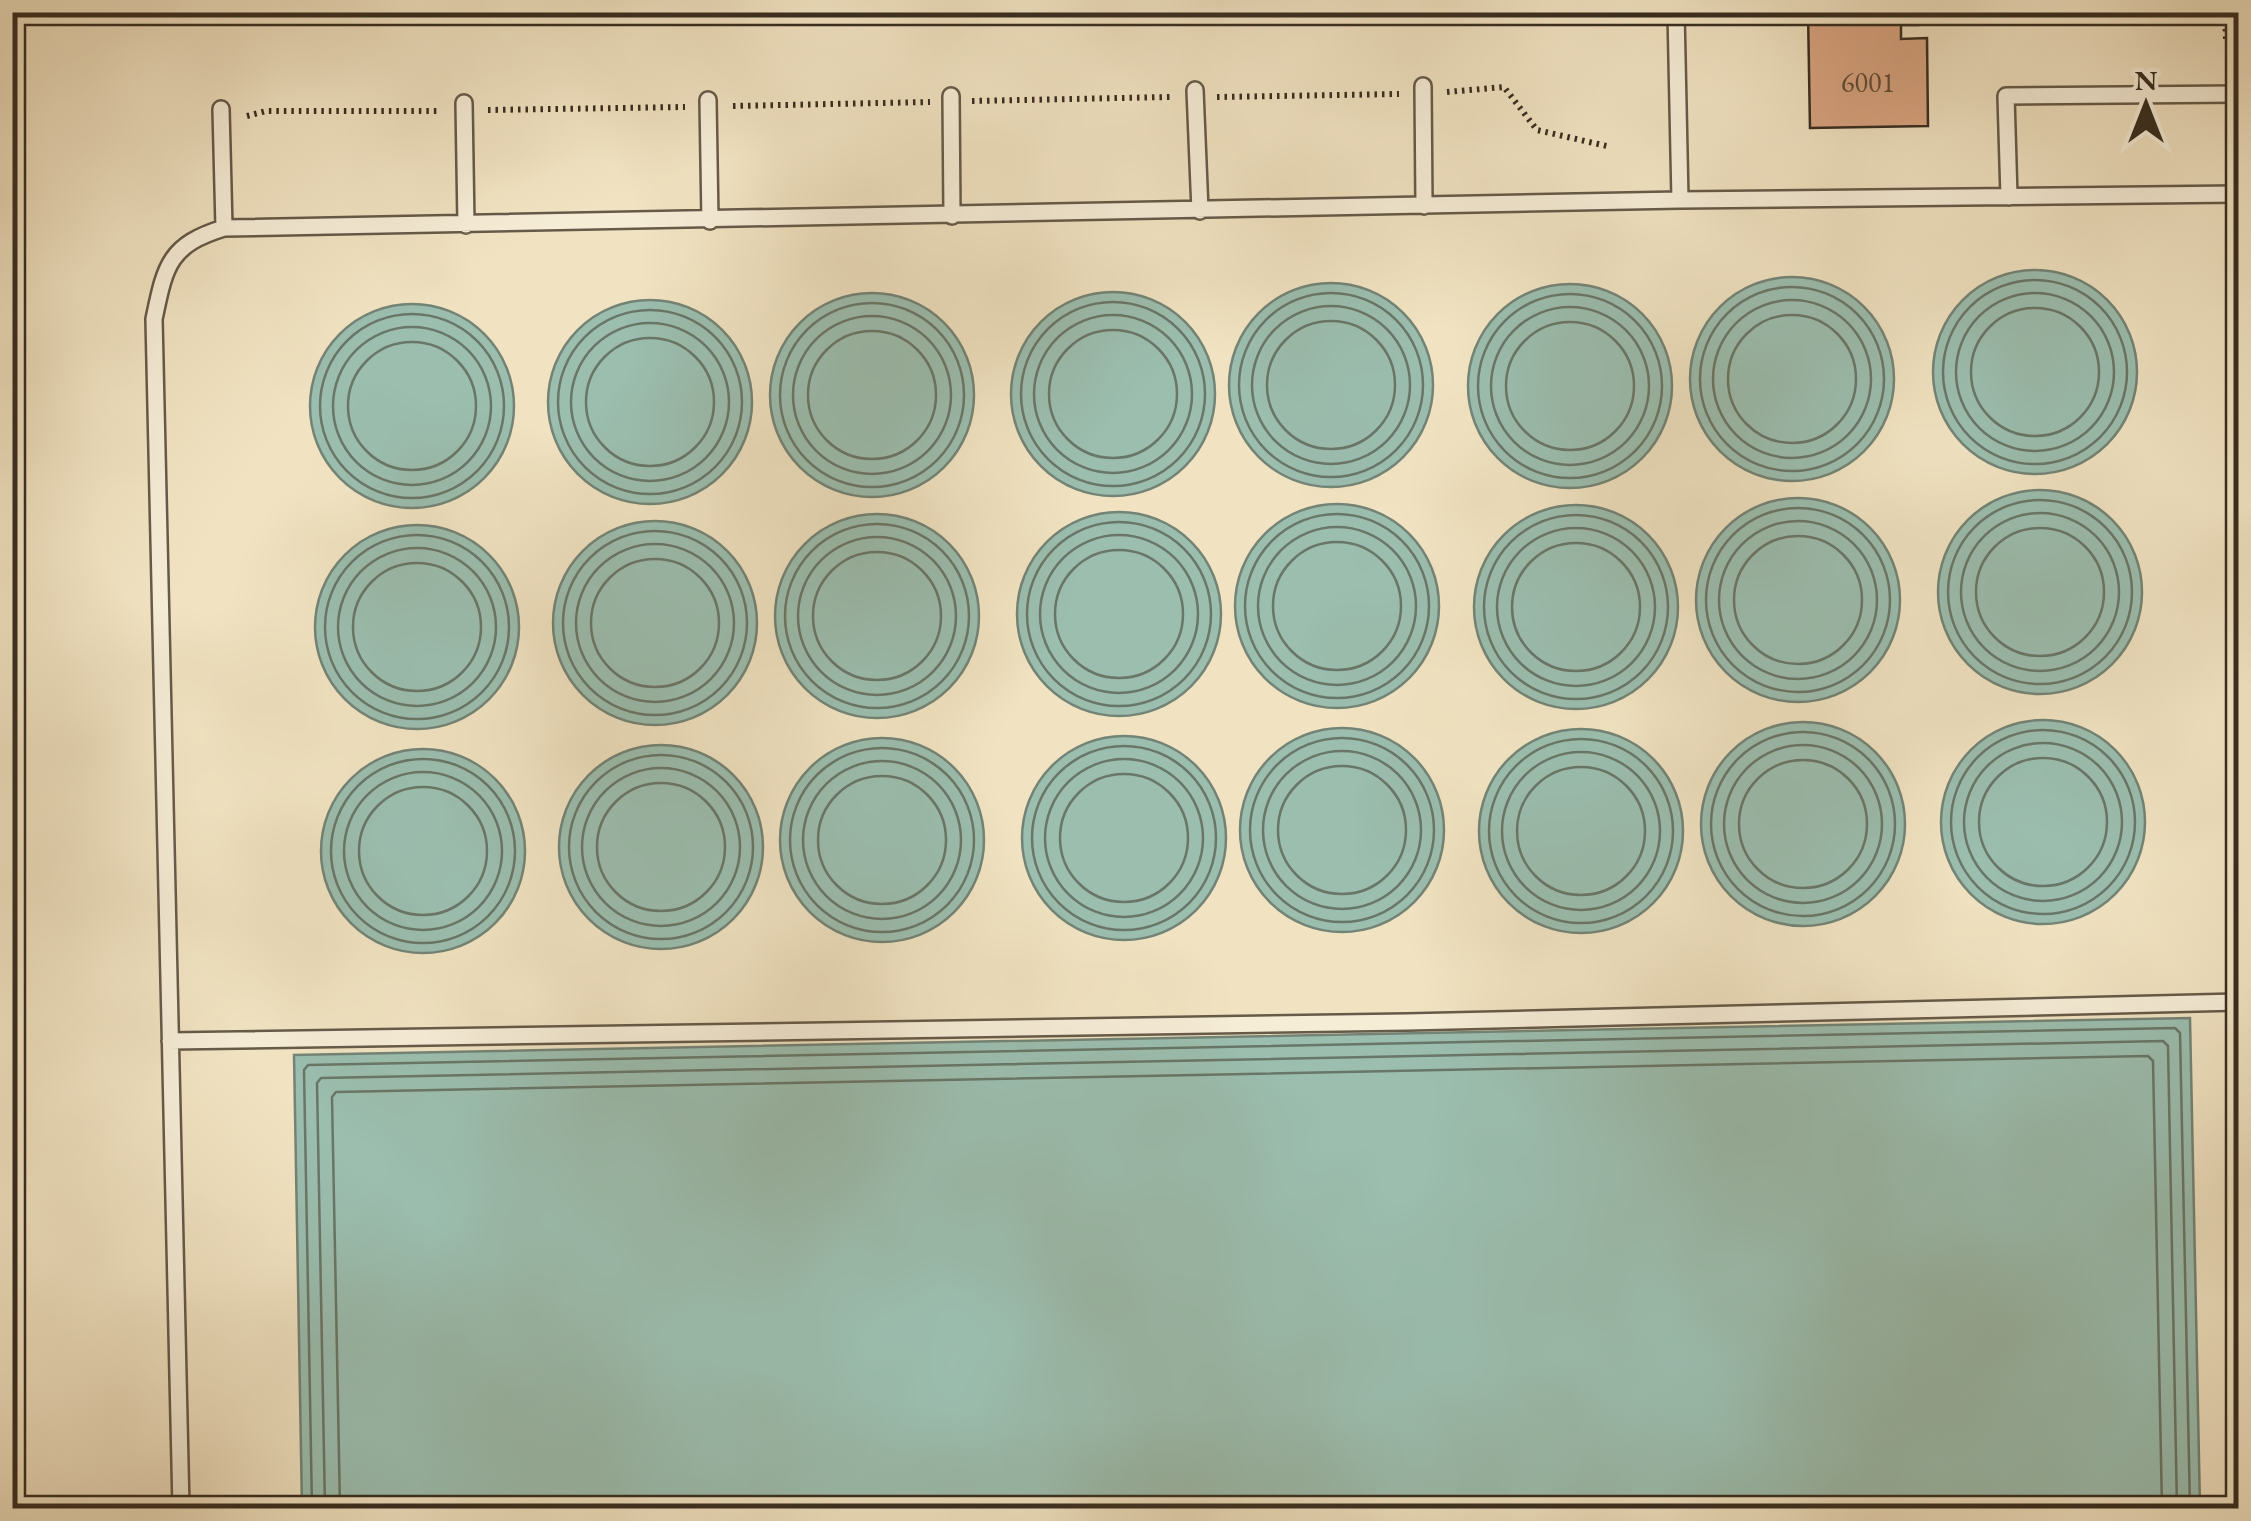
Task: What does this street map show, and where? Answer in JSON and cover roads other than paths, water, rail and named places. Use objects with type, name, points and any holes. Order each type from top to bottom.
[{"type":"lane","points":[[1676,12],[1680,200]]},
{"type":"lane","points":[[1422,86],[1424,206]]},
{"type":"lane","points":[[1195,90],[1200,211]]},
{"type":"lane","points":[[2009,197],[2006,96],[2238,94]]},
{"type":"lane","points":[[951,96],[952,216]]},
{"type":"lane","points":[[708,100],[710,221]]},
{"type":"lane","points":[[464,104],[466,225]]},
{"type":"lane","points":[[221,109],[224,228]]},
{"type":"lane","points":[[181,1508],[154,319],[166,263],[196,236],[224,228],[1680,200],[2238,194]]},
{"type":"lane","points":[[170,1041],[1407,1022],[2238,1002]]},
{"type":"water","points":[[2035,270],[2074,278],[2107,300],[2129,333],[2137,372],[2129,411],[2107,444],[2074,466],[2035,474],[1996,466],[1963,444],[1941,411],[1933,372],[1941,333],[1963,300],[1996,278]]},
{"type":"water","points":[[1792,277],[1831,285],[1864,307],[1886,340],[1894,379],[1886,418],[1864,451],[1831,473],[1792,481],[1753,473],[1720,451],[1698,418],[1690,379],[1698,340],[1720,307],[1753,285]]},
{"type":"water","points":[[1331,283],[1370,291],[1403,313],[1425,346],[1433,385],[1425,424],[1403,457],[1370,479],[1331,487],[1292,479],[1259,457],[1237,424],[1229,385],[1237,346],[1259,313],[1292,291]]},
{"type":"water","points":[[1570,284],[1609,292],[1642,314],[1664,347],[1672,386],[1664,425],[1642,458],[1609,480],[1570,488],[1531,480],[1498,458],[1476,425],[1468,386],[1476,347],[1498,314],[1531,292]]},
{"type":"water","points":[[1113,292],[1152,300],[1185,322],[1207,355],[1215,394],[1207,433],[1185,466],[1152,488],[1113,496],[1074,488],[1041,466],[1019,433],[1011,394],[1019,355],[1041,322],[1074,300]]},
{"type":"water","points":[[872,293],[911,301],[944,323],[966,356],[974,395],[966,434],[944,467],[911,489],[872,497],[833,489],[800,467],[778,434],[770,395],[778,356],[800,323],[833,301]]},
{"type":"water","points":[[650,300],[689,308],[722,330],[744,363],[752,402],[744,441],[722,474],[689,496],[650,504],[611,496],[578,474],[556,441],[548,402],[556,363],[578,330],[611,308]]},
{"type":"water","points":[[412,304],[451,312],[484,334],[506,367],[514,406],[506,445],[484,478],[451,500],[412,508],[373,500],[340,478],[318,445],[310,406],[318,367],[340,334],[373,312]]},
{"type":"water","points":[[2040,490],[2079,498],[2112,520],[2134,553],[2142,592],[2134,631],[2112,664],[2079,686],[2040,694],[2001,686],[1968,664],[1946,631],[1938,592],[1946,553],[1968,520],[2001,498]]},
{"type":"water","points":[[1798,498],[1837,506],[1870,528],[1892,561],[1900,600],[1892,639],[1870,672],[1837,694],[1798,702],[1759,694],[1726,672],[1704,639],[1696,600],[1704,561],[1726,528],[1759,506]]},
{"type":"water","points":[[1337,504],[1376,512],[1409,534],[1431,567],[1439,606],[1431,645],[1409,678],[1376,700],[1337,708],[1298,700],[1265,678],[1243,645],[1235,606],[1243,567],[1265,534],[1298,512]]},
{"type":"water","points":[[1576,505],[1615,513],[1648,535],[1670,568],[1678,607],[1670,646],[1648,679],[1615,701],[1576,709],[1537,701],[1504,679],[1482,646],[1474,607],[1482,568],[1504,535],[1537,513]]},
{"type":"water","points":[[1119,512],[1158,520],[1191,542],[1213,575],[1221,614],[1213,653],[1191,686],[1158,708],[1119,716],[1080,708],[1047,686],[1025,653],[1017,614],[1025,575],[1047,542],[1080,520]]},
{"type":"water","points":[[877,514],[916,522],[949,544],[971,577],[979,616],[971,655],[949,688],[916,710],[877,718],[838,710],[805,688],[783,655],[775,616],[783,577],[805,544],[838,522]]},
{"type":"water","points":[[655,521],[694,529],[727,551],[749,584],[757,623],[749,662],[727,695],[694,717],[655,725],[616,717],[583,695],[561,662],[553,623],[561,584],[583,551],[616,529]]},
{"type":"water","points":[[417,525],[456,533],[489,555],[511,588],[519,627],[511,666],[489,699],[456,721],[417,729],[378,721],[345,699],[323,666],[315,627],[323,588],[345,555],[378,533]]},
{"type":"water","points":[[2043,720],[2082,728],[2115,750],[2137,783],[2145,822],[2137,861],[2115,894],[2082,916],[2043,924],[2004,916],[1971,894],[1949,861],[1941,822],[1949,783],[1971,750],[2004,728]]},
{"type":"water","points":[[1803,722],[1842,730],[1875,752],[1897,785],[1905,824],[1897,863],[1875,896],[1842,918],[1803,926],[1764,918],[1731,896],[1709,863],[1701,824],[1709,785],[1731,752],[1764,730]]},
{"type":"water","points":[[1342,728],[1381,736],[1414,758],[1436,791],[1444,830],[1436,869],[1414,902],[1381,924],[1342,932],[1303,924],[1270,902],[1248,869],[1240,830],[1248,791],[1270,758],[1303,736]]},
{"type":"water","points":[[1581,729],[1620,737],[1653,759],[1675,792],[1683,831],[1675,870],[1653,903],[1620,925],[1581,933],[1542,925],[1509,903],[1487,870],[1479,831],[1487,792],[1509,759],[1542,737]]},
{"type":"water","points":[[1124,736],[1163,744],[1196,766],[1218,799],[1226,838],[1218,877],[1196,910],[1163,932],[1124,940],[1085,932],[1052,910],[1030,877],[1022,838],[1030,799],[1052,766],[1085,744]]},
{"type":"water","points":[[882,738],[921,746],[954,768],[976,801],[984,840],[976,879],[954,912],[921,934],[882,942],[843,934],[810,912],[788,879],[780,840],[788,801],[810,768],[843,746]]},
{"type":"water","points":[[661,745],[700,753],[733,775],[755,808],[763,847],[755,886],[733,919],[700,941],[661,949],[622,941],[589,919],[567,886],[559,847],[567,808],[589,775],[622,753]]},
{"type":"water","points":[[423,749],[462,757],[495,779],[517,812],[525,851],[517,890],[495,923],[462,945],[423,953],[384,945],[351,923],[329,890],[321,851],[329,812],[351,779],[384,757]]},
{"type":"water","points":[[2190,1018],[2200,1508],[302,1508],[294,1055]]}]
